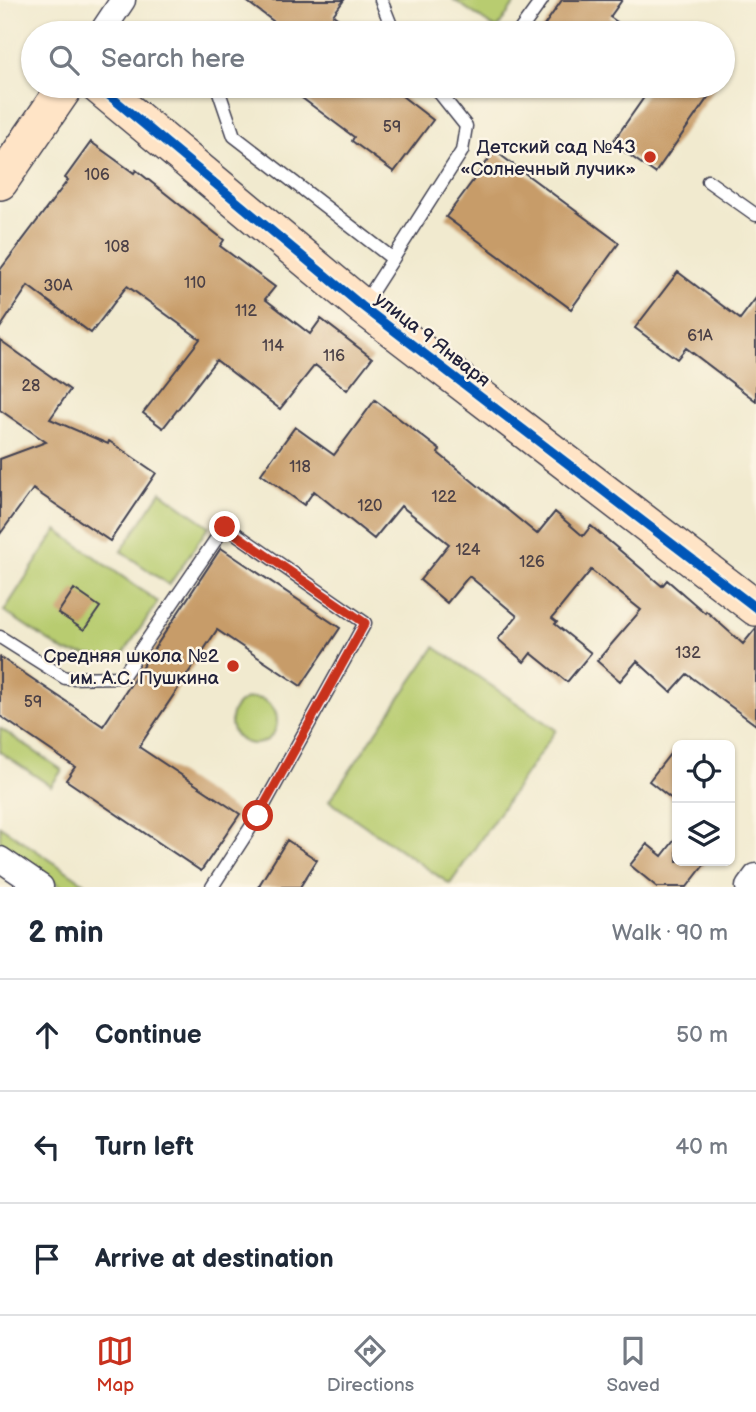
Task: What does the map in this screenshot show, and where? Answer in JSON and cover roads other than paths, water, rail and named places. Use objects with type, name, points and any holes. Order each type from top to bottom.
[{"type":"street","points":[[109,21],[123,0]]},
{"type":"street","points":[[0,182],[57,98]]},
{"type":"street","name":"улица 9 Января","points":[[113,98],[362,306],[756,608]]},
{"type":"street","points":[[0,859],[41,887]]},
{"type":"street","points":[[748,887],[756,876]]},
{"type":"lane","points":[[381,0],[389,21]]},
{"type":"lane","points":[[527,21],[542,0]]},
{"type":"lane","points":[[221,98],[234,136],[393,259]]},
{"type":"lane","points":[[362,306],[461,152],[466,125],[444,98]]},
{"type":"lane","points":[[708,181],[756,215]]},
{"type":"lane","points":[[0,637],[65,678],[122,677],[225,527],[365,623],[258,816],[212,887]]},
{"type":"place","name":"Детский сад №43 «Солнечный лучик»","points":[[650,157]]},
{"type":"place","name":"Средняя школа №2 им. А.С. Пушкина","points":[[233,666]]}]
